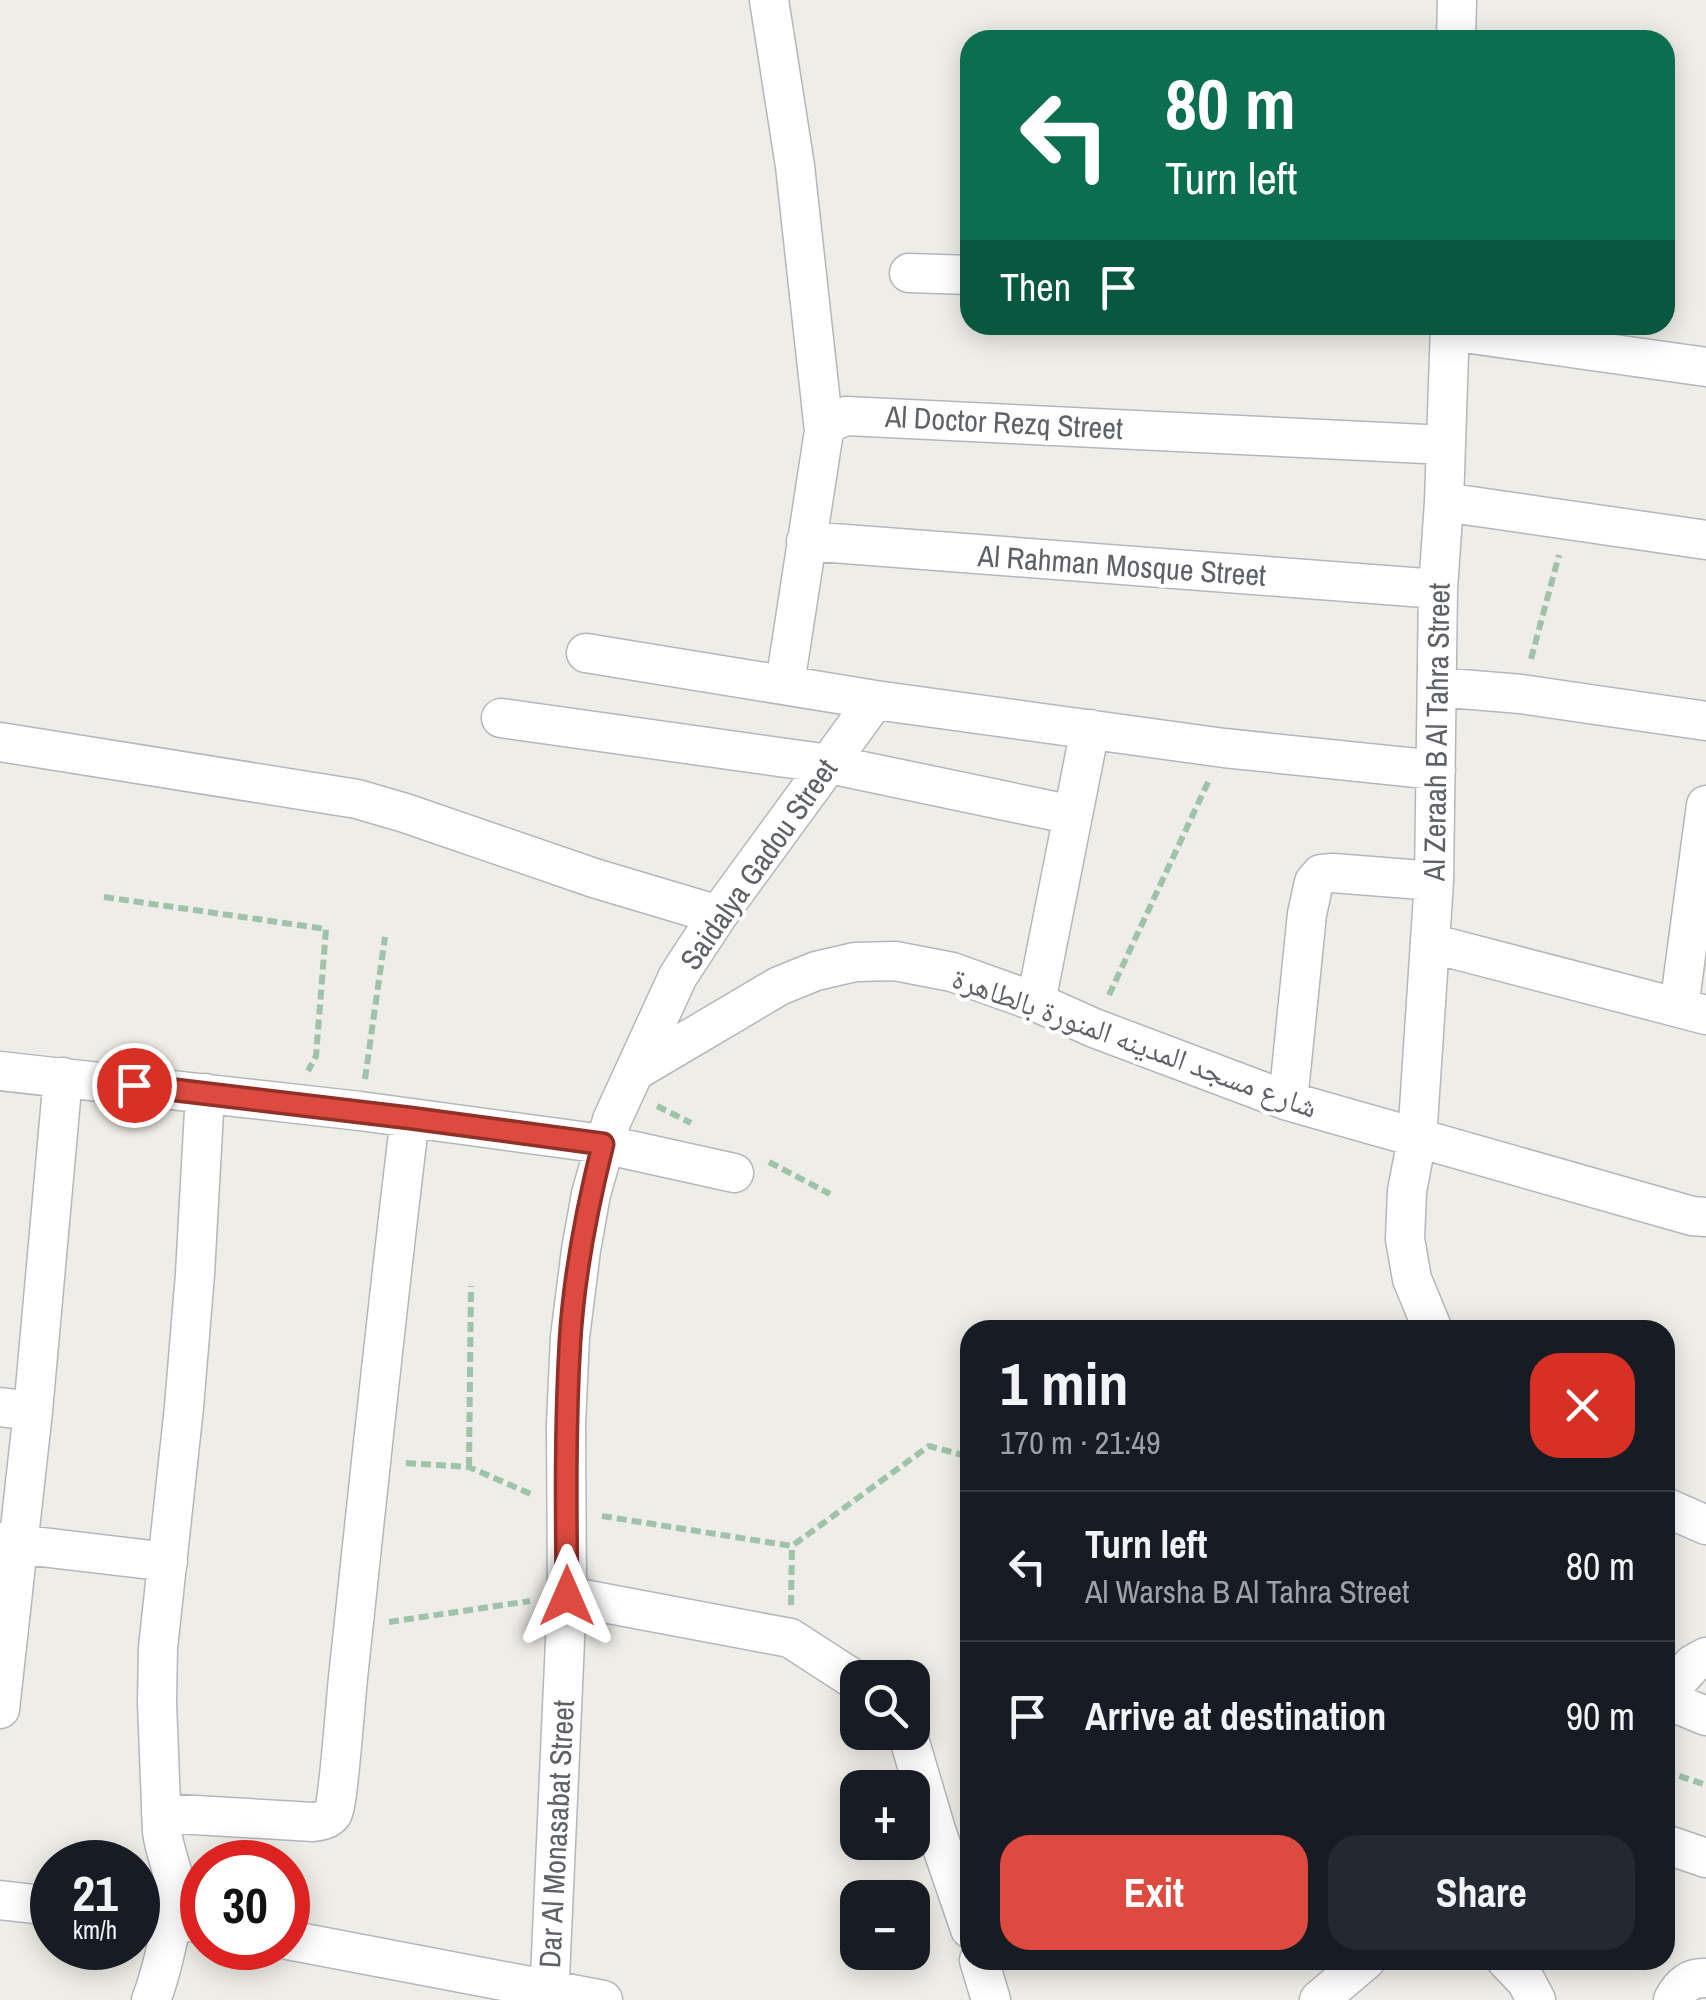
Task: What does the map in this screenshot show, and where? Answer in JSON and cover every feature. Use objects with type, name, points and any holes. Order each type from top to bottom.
[{"type":"street","points":[[769,0],[796,166],[824,432],[785,684]]},
{"type":"street","points":[[1456,30],[1457,0]]},
{"type":"street","points":[[909,273],[960,275]]},
{"type":"street","name":"Al Zeraah B Al Tahra Street","points":[[1429,1320],[1412,1279],[1405,1239],[1407,1191],[1418,1139],[1434,881],[1438,589],[1450,335]]},
{"type":"street","points":[[1495,335],[1706,368]]},
{"type":"street","name":"Al Doctor Rezq Street","points":[[824,432],[832,422],[856,415],[1446,445]]},
{"type":"street","points":[[1444,502],[1706,540]]},
{"type":"street","name":"Al Rahman Mosque Street","points":[[806,541],[1438,589]]},
{"type":"street","points":[[586,654],[875,700],[1224,748],[1436,770]]},
{"type":"street","points":[[1437,686],[1706,721]]},
{"type":"street","name":"Saidalya Gadou Street","points":[[603,1144],[678,976],[875,700]]},
{"type":"street","points":[[501,718],[829,764],[1073,815]]},
{"type":"street","points":[[1036,1002],[1090,729]]},
{"type":"street","points":[[0,742],[357,800],[718,915]]},
{"type":"street","points":[[1430,943],[1693,1011],[1706,805]]},
{"type":"street","points":[[1288,1101],[1314,882],[1334,873],[1434,881]]},
{"type":"street","name":"شارع مسجد المدينه المنورة بالطاهرة","points":[[637,1070],[779,986],[816,971],[855,962],[895,960],[952,972],[1036,1002],[1288,1101],[1706,1217]]},
{"type":"street","points":[[0,1071],[291,1103],[603,1144],[734,1173]]},
{"type":"street","points":[[0,1709],[16,1409],[64,1077]]},
{"type":"street","points":[[151,2000],[163,1964],[176,1890],[164,1846],[161,1813],[158,1648],[192,1312],[205,1093]]},
{"type":"street","points":[[161,1813],[313,1822],[332,1816],[336,1806],[370,1461],[410,1118]]},
{"type":"street","name":"Dar Al Monasabat Street","points":[[549,1994],[567,1596],[570,1337],[580,1250],[603,1144]]},
{"type":"street","points":[[1675,1512],[1706,1525]]},
{"type":"street","points":[[9,1542],[168,1562]]},
{"type":"street","points":[[567,1596],[790,1638],[840,1670]]},
{"type":"street","points":[[1675,1682],[1706,1656]]},
{"type":"street","points":[[1675,1694],[1706,1716]]},
{"type":"street","points":[[912,1750],[960,1900]]},
{"type":"street","points":[[1675,1847],[1706,1858]]},
{"type":"street","points":[[0,1900],[30,1903]]},
{"type":"street","points":[[310,1945],[549,1994],[603,2000]]},
{"type":"street","points":[[982,1970],[992,2000]]},
{"type":"street","points":[[1319,2000],[1354,1970]]},
{"type":"street","points":[[1515,1970],[1536,2000]]},
{"type":"street","points":[[1674,2000],[1688,1981],[1706,1978]]},
{"type":"path","points":[[1521,694],[1568,520]]},
{"type":"path","points":[[1094,1028],[1224,748]]},
{"type":"path","points":[[104,897],[326,929],[316,1056],[291,1103]]},
{"type":"path","points":[[360,1112],[385,937]]},
{"type":"path","points":[[469,1467],[471,1286]]},
{"type":"path","points":[[370,1461],[469,1467],[567,1510],[792,1546],[930,1446],[960,1454]]},
{"type":"path","points":[[790,1638],[792,1546]]},
{"type":"path","points":[[353,1627],[567,1596]]},
{"type":"path","points":[[1675,1774],[1706,1785]]},
{"type":"route","points":[[134,1085],[603,1144],[580,1250],[570,1337],[567,1596]]}]
